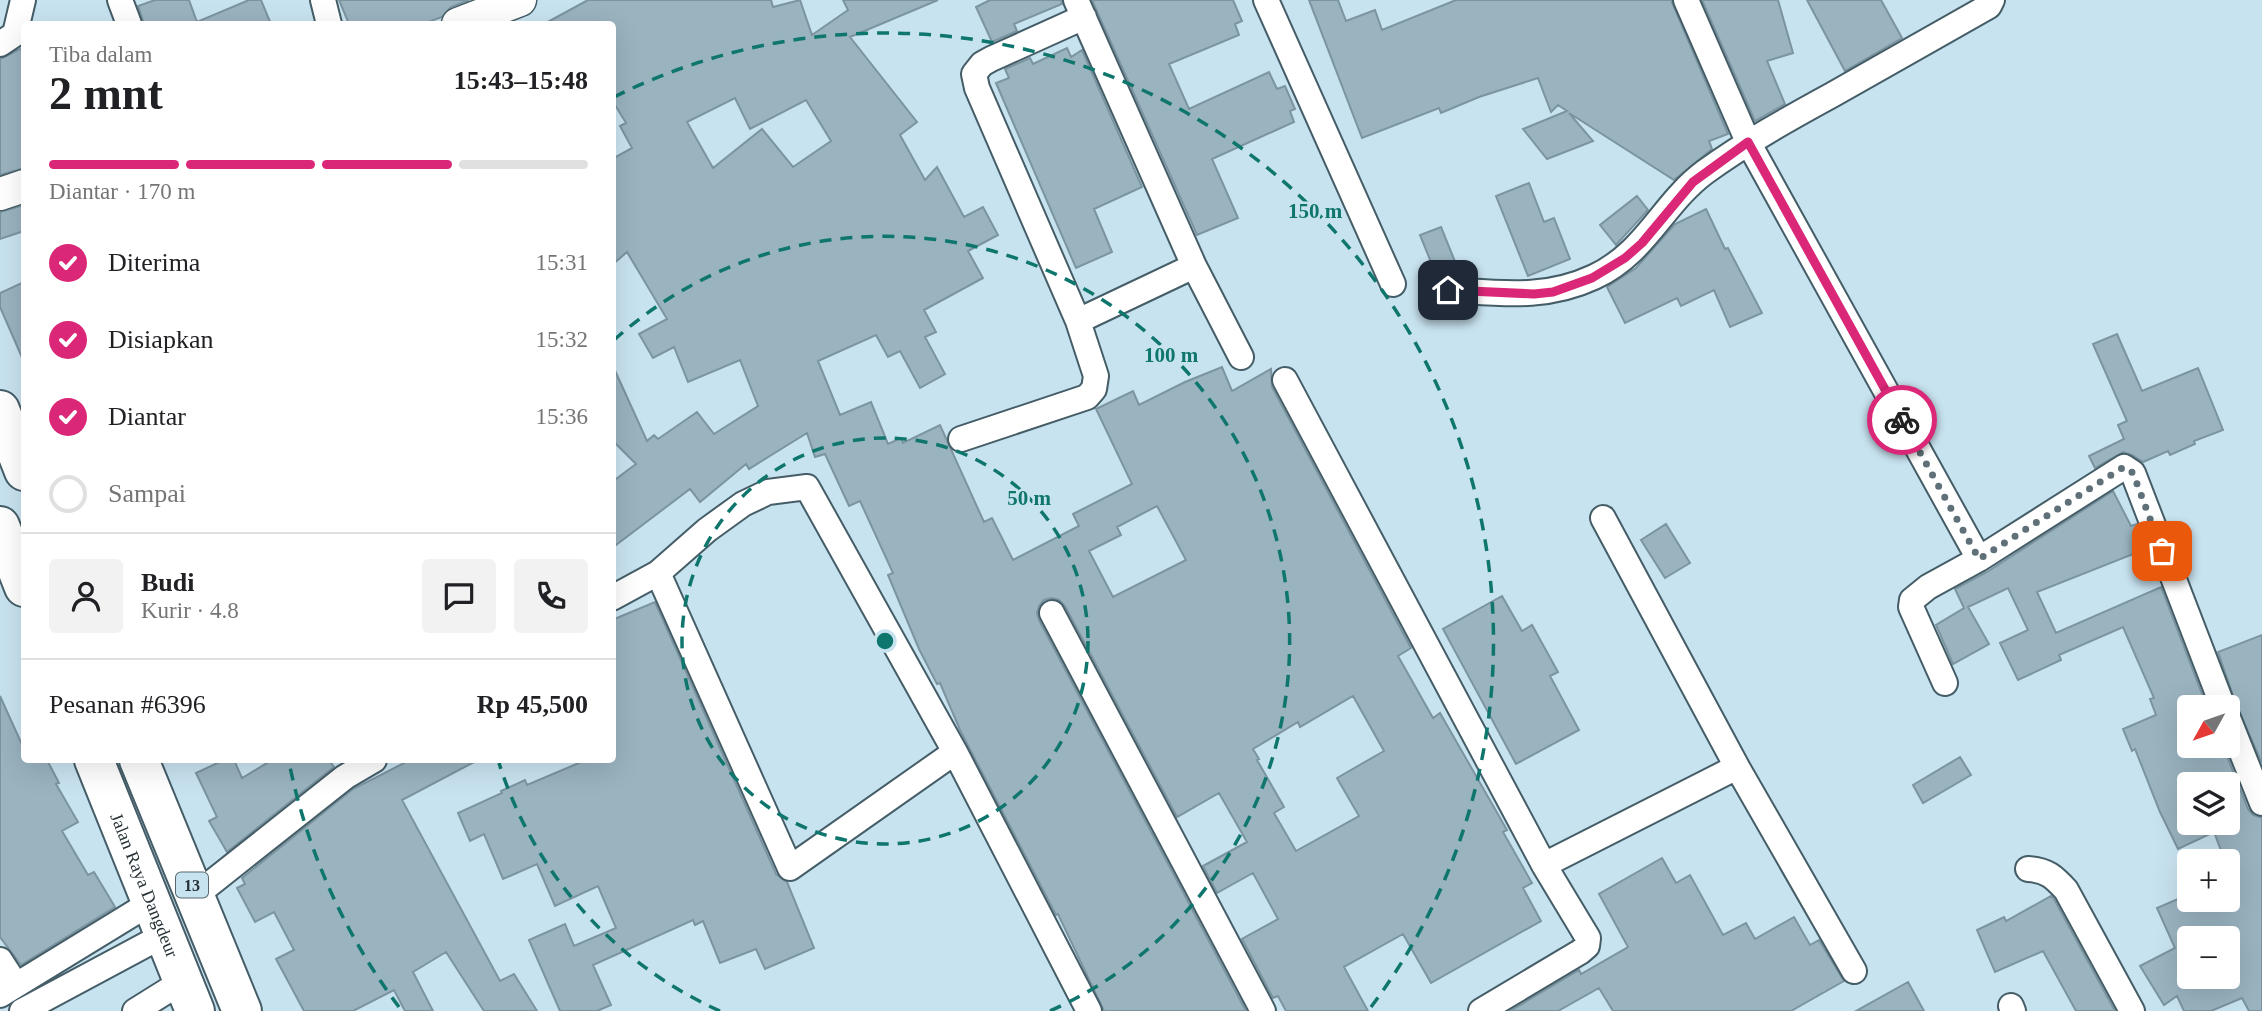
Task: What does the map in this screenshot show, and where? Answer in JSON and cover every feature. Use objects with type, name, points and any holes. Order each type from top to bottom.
[{"type":"highway","points":[[0,410],[21,463]]},
{"type":"highway","points":[[0,526],[21,579]]},
{"type":"highway","name":"Jalan Raya Dangdeur","points":[[95,763],[189,996]]},
{"type":"highway","name":"13","points":[[140,763],[242,1011]]},
{"type":"street","points":[[0,44],[15,34],[23,0]]},
{"type":"street","points":[[120,0],[128,21]]},
{"type":"street","points":[[323,0],[329,21]]},
{"type":"street","points":[[466,21],[520,0]]},
{"type":"street","points":[[1266,0],[1393,284]]},
{"type":"street","points":[[1686,0],[1748,142],[1979,559]]},
{"type":"street","points":[[1448,290],[1534,294],[1553,292],[1592,278],[1625,258],[1642,243],[1693,182],[1748,142],[1989,6],[1992,0]]},
{"type":"street","points":[[961,439],[1087,397],[1094,389],[1096,376],[1078,321],[977,89],[974,74],[982,64],[1080,9],[1194,266],[1241,356]]},
{"type":"street","points":[[0,194],[21,187]]},
{"type":"street","points":[[1078,321],[1194,266]]},
{"type":"street","points":[[1285,380],[1544,865],[1588,939],[1587,946],[1481,1011]]},
{"type":"street","points":[[1945,683],[1911,607],[1912,600],[1928,587],[1979,559],[2124,467],[2133,473],[2218,695]]},
{"type":"street","points":[[616,596],[658,573],[707,530],[743,504],[768,492],[807,487],[955,752],[1089,1011]]},
{"type":"street","points":[[1603,519],[1737,767],[1854,971]]},
{"type":"street","points":[[658,573],[790,868],[955,752]]},
{"type":"street","points":[[1052,612],[1264,1011]]},
{"type":"street","points":[[2240,748],[2262,803]]},
{"type":"street","points":[[196,895],[341,768],[362,763]]},
{"type":"street","points":[[1544,865],[1737,767]]},
{"type":"street","points":[[2028,869],[2051,874],[2066,890],[2132,1011]]},
{"type":"street","points":[[0,960],[8,990],[158,918]]},
{"type":"street","points":[[22,1011],[158,918]]},
{"type":"street","points":[[135,1011],[189,996]]},
{"type":"building","points":[[155,0],[189,0],[197,21],[143,21],[138,6]]},
{"type":"building","points":[[249,0],[261,0],[270,21],[199,21]]},
{"type":"building","points":[[339,0],[469,0],[451,7],[442,17],[431,21],[348,21]]},
{"type":"building","points":[[588,0],[771,0],[773,7],[800,0],[812,35],[848,10],[843,0],[938,0],[850,37],[917,122],[900,135],[925,180],[937,167],[964,217],[983,207],[998,235],[968,251],[983,278],[924,310],[936,332],[925,337],[945,374],[920,388],[900,351],[888,357],[876,335],[818,361],[840,415],[871,402],[888,444],[901,438],[903,443],[940,425],[984,522],[992,518],[1013,560],[1079,526],[1073,514],[1132,484],[1096,409],[1133,391],[1139,405],[1222,367],[1232,391],[1271,369],[1272,387],[1411,648],[1398,656],[1433,718],[1440,713],[1507,830],[1503,832],[1532,883],[1523,888],[1541,921],[1431,983],[1403,934],[1344,967],[1368,1011],[1286,1011],[1278,996],[1273,998],[1242,939],[1278,919],[1253,873],[1217,893],[1203,866],[1247,842],[1219,793],[1177,817],[1065,606],[1052,598],[1044,600],[1039,606],[1039,620],[1246,1011],[1104,1011],[1058,914],[1056,915],[960,730],[940,683],[937,684],[919,649],[888,575],[893,573],[860,501],[849,506],[825,454],[815,457],[807,433],[749,469],[746,464],[700,502],[690,489],[616,545],[616,479],[636,464],[616,444],[616,373],[647,441],[654,435],[658,439],[697,412],[714,434],[758,406],[740,360],[688,382],[674,347],[653,358],[639,334],[667,319],[627,252],[616,262],[616,157],[632,148],[620,126],[626,123],[616,107],[616,21],[550,21]],"holes":[[[735,98],[750,129],[806,100],[831,141],[793,167],[762,129],[713,168],[687,122]],[[1157,506],[1186,560],[1113,597],[1089,551],[1121,535],[1117,527]],[[1353,696],[1384,751],[1337,778],[1359,816],[1296,851],[1274,813],[1284,807],[1253,749],[1298,722],[1300,727]]]},
{"type":"building","points":[[990,0],[1061,0],[1062,4],[1014,24],[1017,31],[992,42],[976,7]]},
{"type":"building","points":[[1092,0],[1233,0],[1242,21],[1235,24],[1239,35],[1169,64],[1189,109],[1269,72],[1277,89],[1285,86],[1295,109],[1290,111],[1294,122],[1212,159],[1238,218],[1197,235]]},
{"type":"building","points":[[1309,0],[1338,0],[1346,21],[1375,10],[1382,30],[1456,0],[1671,0],[1728,134],[1709,141],[1712,149],[1674,180],[1569,113],[1593,141],[1547,159],[1523,129],[1567,111],[1558,105],[1551,112],[1538,78],[1479,97],[1441,113],[1439,108],[1362,138]]},
{"type":"building","points":[[1702,0],[1778,0],[1793,53],[1767,61],[1785,104],[1755,121]]},
{"type":"building","points":[[1807,0],[1881,0],[1902,38],[1845,71]]},
{"type":"building","points":[[21,48],[21,169],[0,175],[0,59]]},
{"type":"building","points":[[1067,48],[1071,57],[1082,50],[1142,187],[1094,209],[1112,252],[1076,268],[996,83],[1009,78],[1005,69],[1030,58],[1033,64]]},
{"type":"building","points":[[1529,183],[1544,222],[1554,218],[1570,259],[1528,276],[1496,196]]},
{"type":"building","points":[[1637,196],[1648,210],[1616,245],[1600,225]]},
{"type":"building","points":[[21,206],[21,232],[0,239],[0,212]]},
{"type":"building","points":[[1706,209],[1725,249],[1728,248],[1762,313],[1730,327],[1714,290],[1681,306],[1677,298],[1625,323],[1607,287],[1636,268],[1675,224]]},
{"type":"building","points":[[1441,227],[1456,264],[1435,272],[1420,235]]},
{"type":"building","points":[[21,283],[21,355],[0,307],[0,293]]},
{"type":"building","points":[[2117,334],[2142,391],[2198,368],[2223,430],[2194,441],[2195,444],[2170,455],[2168,451],[2143,462],[2123,452],[2095,468],[2089,456],[2124,439],[2118,425],[2127,421],[2093,344]]},
{"type":"building","points":[[2113,491],[2131,526],[2137,524],[2146,549],[2037,592],[2056,633],[2161,587],[2202,695],[2177,695],[2177,758],[2228,758],[2233,772],[2177,772],[2177,835],[2208,835],[2178,849],[2135,749],[2132,751],[2123,729],[2156,715],[2150,699],[2154,698],[2123,627],[2059,655],[2061,660],[2018,680],[2000,643],[2028,630],[2008,588],[1968,607],[1989,644],[1953,664],[1936,625],[1964,608],[1955,589],[1987,572]]},
{"type":"building","points":[[1666,524],[1690,563],[1665,578],[1641,540]]},
{"type":"building","points":[[1502,596],[1522,631],[1532,625],[1558,672],[1550,676],[1579,730],[1516,764],[1443,629]]},
{"type":"building","points":[[655,602],[776,874],[787,882],[814,948],[765,969],[756,949],[720,963],[703,921],[695,925],[693,920],[593,965],[611,1005],[597,1011],[560,1011],[529,940],[565,924],[574,946],[616,928],[598,886],[555,906],[537,864],[503,879],[484,834],[470,841],[458,813],[525,780],[527,785],[579,763],[616,763],[616,618]]},
{"type":"building","points":[[2262,635],[2262,763],[2240,714],[2240,695],[2233,695],[2218,652]]},
{"type":"building","points":[[0,696],[21,742],[21,763],[49,763],[59,783],[56,784],[78,822],[62,831],[88,875],[94,872],[115,907],[21,965],[0,937]]},
{"type":"building","points":[[1960,757],[1971,775],[1923,803],[1913,785]]},
{"type":"building","points":[[218,763],[235,763],[242,778],[267,763],[331,763],[334,767],[227,852],[209,821],[217,817],[196,773]]},
{"type":"building","points":[[404,763],[472,763],[402,800],[500,981],[514,974],[537,1011],[484,1011],[446,952],[413,972],[433,1011],[405,1011],[394,990],[353,1011],[304,1011],[276,959],[294,950],[274,912],[255,922],[237,888],[245,884],[242,878],[353,789]]},
{"type":"building","points":[[2240,789],[2248,809],[2253,815],[2262,818],[2262,1011],[2249,1011],[2242,998],[2211,1011],[2184,1011],[2177,996],[2164,1005],[2140,966],[2175,948],[2157,908],[2177,899],[2177,912],[2240,912],[2240,849],[2220,849],[2215,835],[2240,835]]},
{"type":"building","points":[[1662,858],[1676,883],[1690,875],[1723,935],[1746,923],[1755,939],[1794,917],[1810,945],[1819,940],[1844,981],[1791,1011],[1613,1011],[1599,988],[1558,1011],[1510,1011],[1579,970],[1581,974],[1628,947],[1599,894]]},
{"type":"building","points":[[2051,896],[2115,1011],[2076,1011],[2043,951],[1995,972],[1977,930],[2004,917],[2006,921]]},
{"type":"building","points":[[1908,982],[1924,1011],[1856,1011]]},
{"type":"way so far","points":[[1902,420],[1979,559],[2124,467],[2133,473],[2162,551]]},
{"type":"route","points":[[1448,290],[1534,294],[1553,292],[1592,278],[1625,258],[1642,243],[1693,182],[1748,142],[1902,420]]}]
